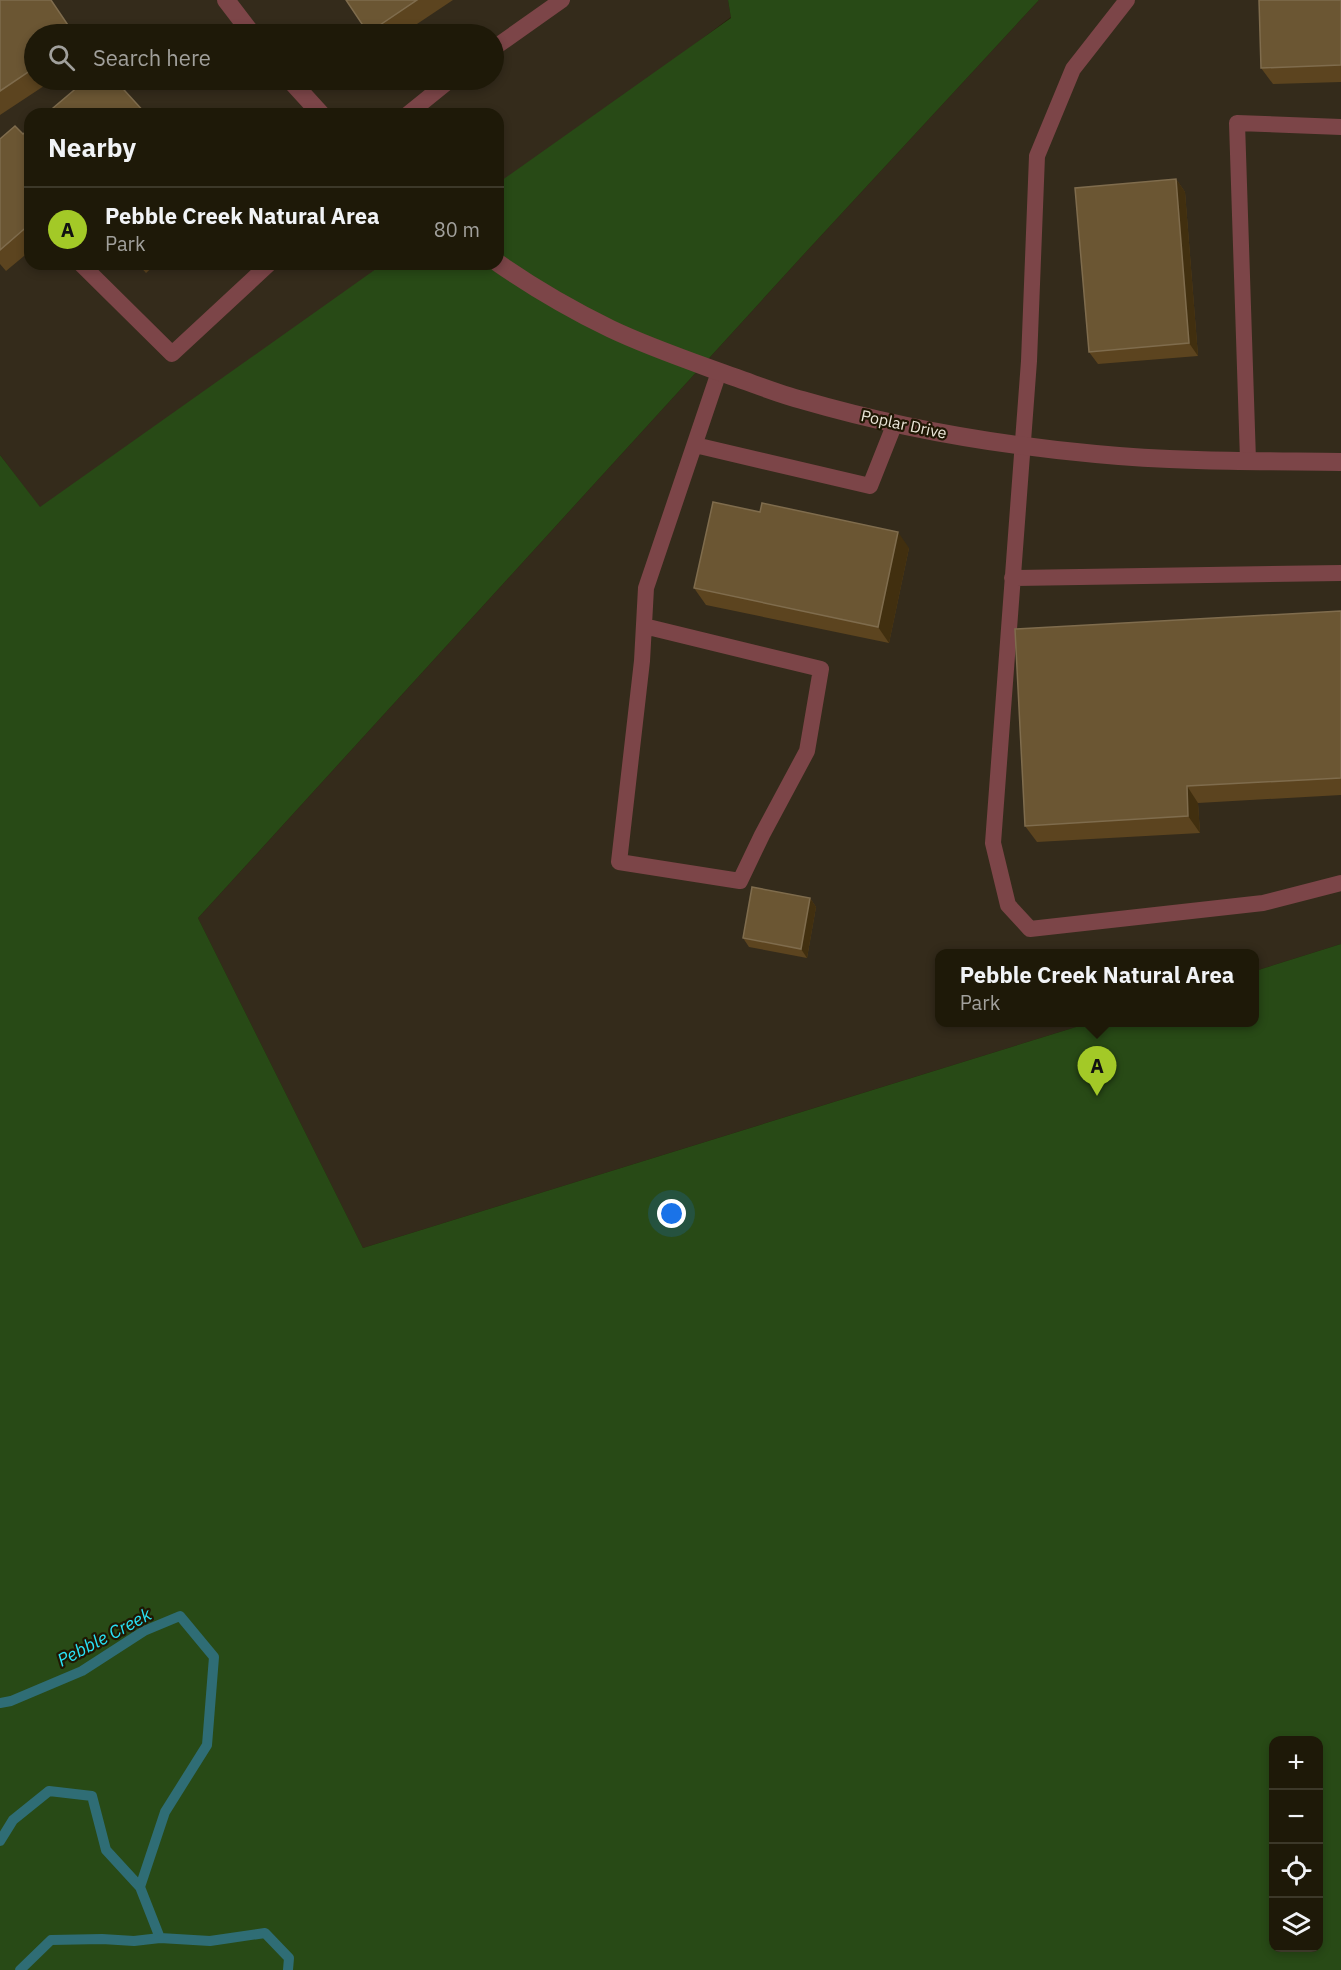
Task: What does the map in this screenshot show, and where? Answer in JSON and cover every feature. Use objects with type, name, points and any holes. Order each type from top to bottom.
[{"type":"street","points":[[226,0],[244,24]]},
{"type":"street","points":[[299,90],[316,108]]},
{"type":"street","name":"Poplar Drive","points":[[504,267],[561,303],[612,330],[677,357],[801,400],[895,423],[1022,446],[1098,454],[1160,459],[1341,462]]},
{"type":"lane","points":[[504,41],[562,0]]},
{"type":"lane","points":[[1127,0],[1073,69],[1036,156],[1029,361],[993,843],[1008,905],[1030,929],[1263,903],[1341,883]]},
{"type":"lane","points":[[415,108],[438,90]]},
{"type":"lane","points":[[1248,460],[1237,123],[1341,127]]},
{"type":"lane","points":[[87,270],[172,354],[262,270]]},
{"type":"lane","points":[[644,626],[821,669],[807,751],[740,881],[619,862],[642,661],[646,588],[719,372]]},
{"type":"lane","points":[[695,445],[870,486],[895,423]]},
{"type":"lane","points":[[1012,578],[1341,573]]},
{"type":"shaded area","points":[[0,0],[728,0],[731,17],[504,187],[504,108],[24,108],[24,270],[393,270],[52,524],[0,455]]},
{"type":"shaded area","points":[[1039,0],[1341,0],[1341,944],[1259,970],[1259,949],[935,949],[935,1027],[1076,1027],[363,1248],[198,918]]},
{"type":"green space","points":[[728,0],[1039,0],[198,918],[363,1248],[1076,1027],[1259,1027],[1259,970],[1341,944],[1341,1970],[0,1970],[0,455],[40,507],[375,270],[504,270],[504,179],[731,18]]},
{"type":"building","points":[[0,0],[51,0],[67,24],[24,24],[24,75],[0,91]]},
{"type":"building","points":[[346,0],[417,0],[381,24],[362,24]]},
{"type":"building","points":[[1259,0],[1341,0],[1341,65],[1261,68]]},
{"type":"building","points":[[74,90],[124,90],[141,108],[53,108]]},
{"type":"building","points":[[15,126],[24,133],[24,229],[0,250],[0,139]]},
{"type":"building","points":[[1176,179],[1189,343],[1089,352],[1075,188]]},
{"type":"building","points":[[713,502],[760,512],[762,503],[898,532],[878,627],[694,588]]},
{"type":"building","points":[[1341,611],[1341,778],[1187,786],[1188,816],[1025,826],[1015,629]]},
{"type":"building","points":[[752,887],[810,898],[801,949],[743,938]]},
{"type":"waterway","name":"Pebble Creek","points":[[0,1703],[11,1701],[82,1671],[144,1631],[180,1616],[214,1657],[207,1745],[165,1812],[140,1887]]},
{"type":"waterway","name":"Pebble Creek","points":[[0,1841],[13,1820],[49,1791],[92,1796],[106,1850],[140,1887],[160,1938],[210,1941],[265,1933],[289,1958],[288,1970]]},
{"type":"waterway","name":"Pebble Creek","points":[[20,1970],[51,1940],[134,1941],[160,1938]]},
{"type":"place","name":"Pebble Creek Natural Area","points":[[1097,1096]]}]
